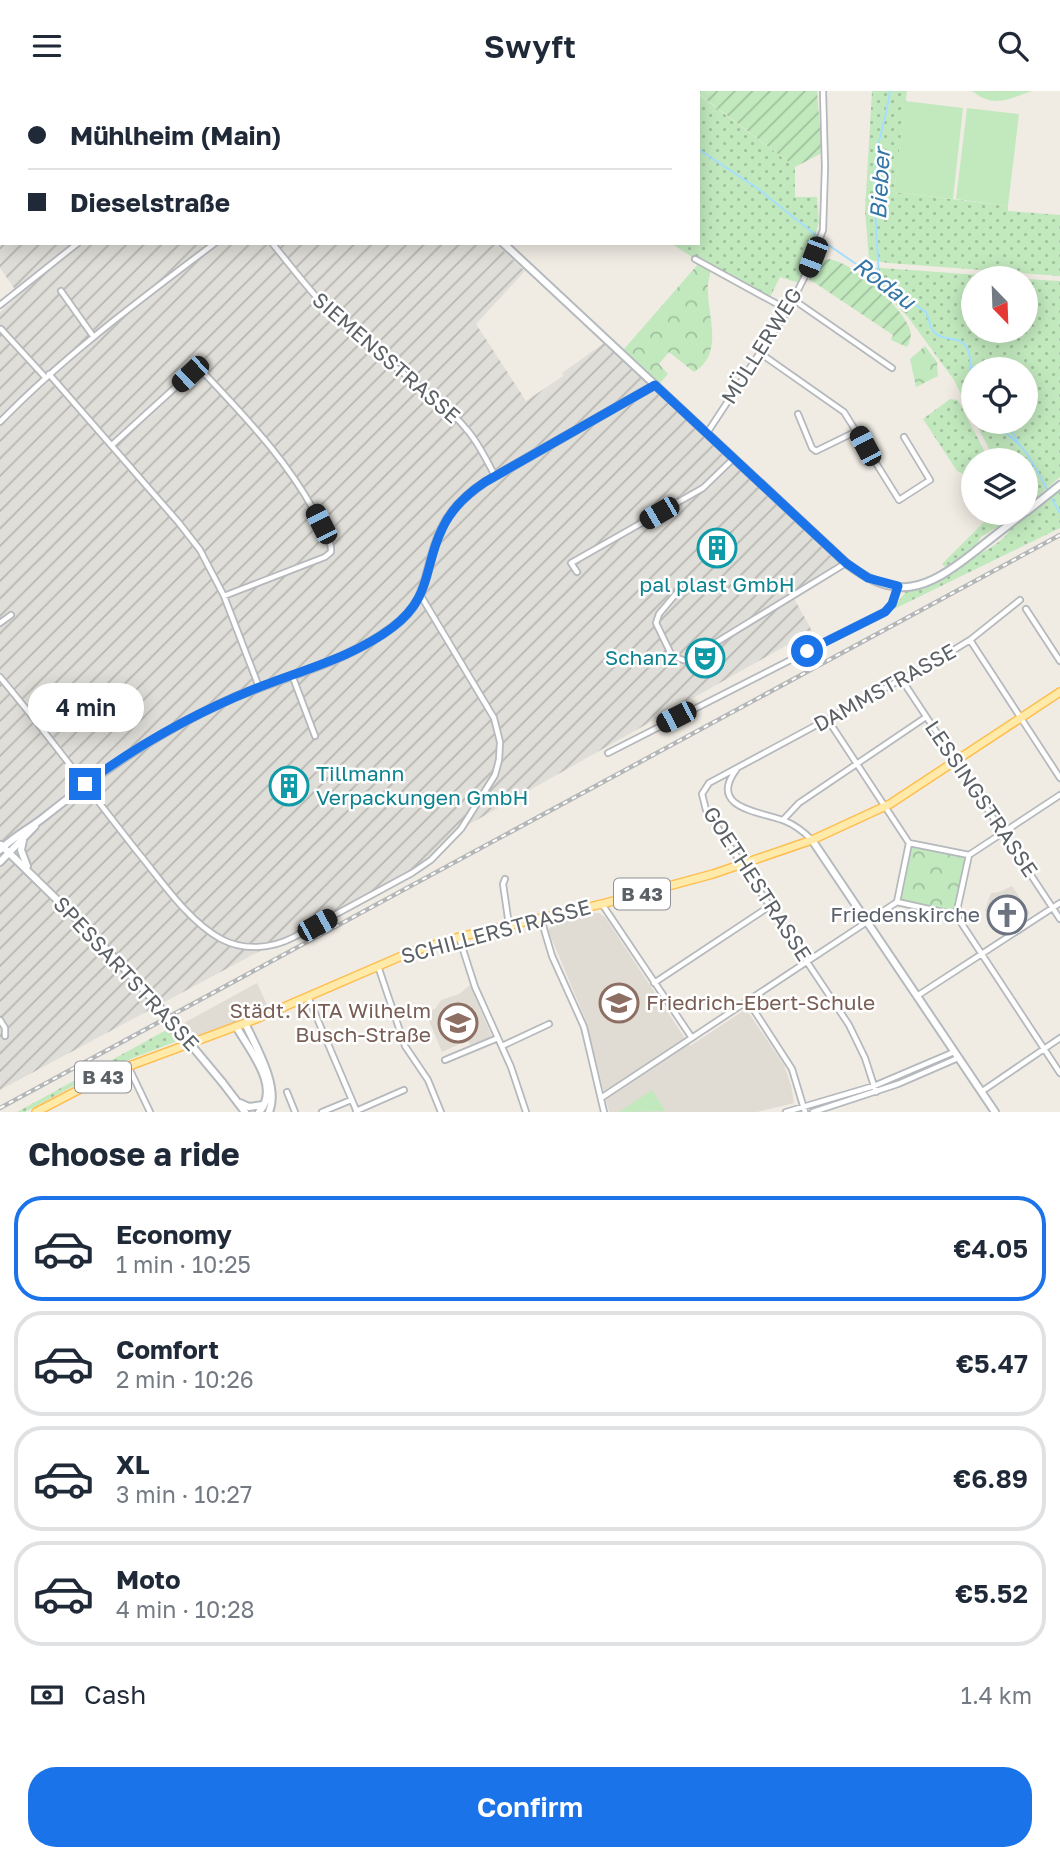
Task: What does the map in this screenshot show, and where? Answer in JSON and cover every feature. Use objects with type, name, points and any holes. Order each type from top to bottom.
[{"type":"main road","points":[[505,245],[846,563],[868,578],[898,586],[923,584],[945,575],[1009,525]]},
{"type":"main road","points":[[1,847],[41,820],[85,784],[169,729],[259,687],[338,657],[382,635],[409,613],[421,596],[435,545],[445,522],[465,497],[655,385]]},
{"type":"main road","points":[[1038,502],[1060,485]]},
{"type":"main road","name":"B 43","points":[[1021,718],[1060,692]]},
{"type":"main road","name":"SCHILLERSTRASSE","points":[[236,1026],[378,965],[459,937],[603,904],[743,865],[812,840],[885,806],[1021,718]]},
{"type":"main road","points":[[0,862],[41,820]]},
{"type":"main road","points":[[24,838],[22,855],[30,871]]},
{"type":"main road","points":[[812,840],[995,1112]]},
{"type":"main road","name":"SPESSARTSTRASSE","points":[[1,847],[30,871],[157,1004],[245,1112]]},
{"type":"main road","points":[[245,1023],[271,1084],[269,1111]]},
{"type":"main road","points":[[236,1026],[266,1082],[267,1101],[259,1112]]},
{"type":"main road","name":"B 43","points":[[36,1112],[128,1066],[236,1026]]},
{"type":"main road","points":[[236,1100],[253,1107],[267,1101]]},
{"type":"street","name":"MÜLLERWEG","points":[[707,433],[794,300],[823,230],[823,91]]},
{"type":"street","points":[[0,305],[75,245]]},
{"type":"street","points":[[0,422],[47,375],[93,336],[212,245]]},
{"type":"street","name":"SIEMENSSTRASSE","points":[[274,245],[331,314],[455,417],[471,435],[495,477]]},
{"type":"street","points":[[695,259],[788,310]]},
{"type":"street","points":[[61,291],[93,336]]},
{"type":"street","points":[[794,300],[820,321],[892,368]]},
{"type":"street","points":[[1,329],[112,445],[190,536],[224,596],[259,687]]},
{"type":"street","points":[[760,353],[848,416],[899,500],[930,480],[904,437]]},
{"type":"street","points":[[112,445],[197,370],[203,372],[285,464],[311,503],[331,544],[331,552],[325,557],[224,596]]},
{"type":"street","points":[[798,414],[812,448],[816,451],[857,431]]},
{"type":"street","points":[[577,572],[572,563],[703,488],[734,458]]},
{"type":"street","points":[[680,589],[659,614],[656,623],[672,656],[684,661],[846,563]]},
{"type":"street","points":[[608,753],[885,612],[892,604],[898,586]]},
{"type":"street","points":[[0,677],[147,863],[198,921],[219,937],[239,945],[266,947],[285,941],[412,873],[437,855],[461,829],[492,781],[500,755],[494,718],[421,596]]},
{"type":"street","name":"DAMMSTRASSE","points":[[742,765],[902,680],[970,640],[1020,600]]},
{"type":"street","points":[[1026,609],[1060,661]]},
{"type":"street","points":[[0,623],[11,615]]},
{"type":"street","points":[[970,640],[1060,778]]},
{"type":"street","points":[[292,675],[315,736]]},
{"type":"street","name":"LESSINGSTRASSE","points":[[902,680],[1060,919]]},
{"type":"street","points":[[783,820],[795,806],[926,717]]},
{"type":"street","points":[[601,1098],[897,902],[909,843],[828,720]]},
{"type":"street","points":[[742,765],[735,771],[729,783],[729,794],[733,801],[751,812],[783,820],[812,840]]},
{"type":"street","name":"GOETHESTRASSE","points":[[742,765],[706,786],[702,798],[706,810],[855,1035],[875,1089]]},
{"type":"street","points":[[956,915],[970,855],[1060,795]]},
{"type":"street","points":[[909,843],[970,855]]},
{"type":"street","points":[[505,879],[503,884],[509,926]]},
{"type":"street","points":[[897,902],[956,915],[1060,1073]]},
{"type":"street","points":[[917,996],[1060,903]]},
{"type":"street","points":[[603,904],[692,1038]]},
{"type":"street","points":[[654,983],[770,906]]},
{"type":"street","points":[[541,919],[555,962],[584,1027],[604,1112]]},
{"type":"street","points":[[459,937],[475,987],[502,1046],[526,1112]]},
{"type":"street","points":[[378,965],[405,1046],[428,1080],[441,1112]]},
{"type":"street","points":[[307,997],[357,1111],[404,1090]]},
{"type":"street","points":[[748,1001],[792,1069],[804,1110]]},
{"type":"street","points":[[0,1020],[5,1028],[5,1036]]},
{"type":"street","points":[[502,1046],[550,1024]]},
{"type":"street","points":[[445,1061],[498,1038]]},
{"type":"street","points":[[981,1092],[1060,1038]]},
{"type":"street","points":[[813,1112],[956,1055]]},
{"type":"street","points":[[128,1066],[150,1112]]},
{"type":"street","points":[[786,1112],[804,1110],[875,1089]]},
{"type":"street","points":[[287,1092],[295,1112]]},
{"type":"street","points":[[322,1112],[351,1100]]},
{"type":"street","points":[[53,1103],[58,1112]]},
{"type":"shaded area","points":[[0,245],[497,245],[525,271],[476,324],[526,401],[604,343],[840,563],[791,593],[812,631],[450,835],[429,858],[415,868],[0,1090],[0,312],[19,295],[0,268]]},
{"type":"shaded area","points":[[1012,886],[1030,913],[1000,932],[985,910],[991,893]]},
{"type":"shaded area","points":[[592,913],[605,917],[690,1046],[746,1009],[784,1065],[794,1103],[757,1112],[609,1112],[586,1021],[548,930],[553,924]]},
{"type":"shaded area","points":[[257,983],[269,1009],[196,1037],[184,1023]]},
{"type":"shaded area","name":"Städt. KITA Wilhelm Busch-Straße","points":[[470,985],[492,1037],[470,1045],[468,1040],[442,1052],[425,1011],[435,1009],[441,1000],[459,994]]},
{"type":"green space","points":[[700,91],[817,91],[822,153],[795,167],[700,95]]},
{"type":"green space","points":[[872,91],[907,91],[894,192],[1008,206],[1008,211],[1060,215],[1060,276],[1038,274],[1038,266],[961,266],[961,268],[869,260],[865,210]]},
{"type":"green space","points":[[972,91],[1033,91],[996,101]]},
{"type":"green space","points":[[700,96],[795,167],[795,197],[817,197],[819,222],[802,284],[780,277],[768,301],[711,270],[674,245],[700,245]]},
{"type":"green space","points":[[905,101],[963,108],[953,199],[894,192]]},
{"type":"green space","points":[[967,108],[1019,114],[1008,206],[956,199]]},
{"type":"green space","points":[[829,259],[863,276],[896,307],[910,329],[911,337],[907,347],[891,340],[893,335],[809,279],[816,263]]},
{"type":"green space","points":[[699,263],[711,270],[708,281],[712,336],[709,356],[694,372],[669,352],[659,364],[668,374],[660,383],[624,349]]},
{"type":"green space","points":[[868,267],[961,274],[961,343],[1038,343],[1038,280],[1060,281],[1060,477],[1038,496],[1038,448],[989,448],[981,434],[1038,434],[1038,357],[961,357],[961,394],[954,380],[908,317],[865,274]]},
{"type":"green space","points":[[925,346],[937,362],[938,376],[916,387],[910,359]]},
{"type":"green space","points":[[950,399],[958,400],[961,406],[961,434],[976,434],[983,448],[961,448],[961,473],[957,471],[923,419]]},
{"type":"green space","points":[[1060,491],[1060,528],[892,610],[905,593],[903,591],[932,585],[952,575],[975,556],[1000,541],[1015,525],[1038,525],[1038,508]]},
{"type":"green space","points":[[981,525],[1000,525],[981,537],[976,546],[945,567],[942,564]]},
{"type":"green space","points":[[911,846],[966,857],[954,913],[900,901]]},
{"type":"green space","points":[[170,1028],[180,1040],[107,1068],[25,1112],[17,1112]]},
{"type":"green space","points":[[652,1090],[666,1111],[619,1112]]},
{"type":"waterway","name":"Bieber","points":[[879,277],[875,205],[876,161],[890,91]]},
{"type":"waterway","name":"Rodau","points":[[700,150],[757,188],[827,244],[926,312],[935,333],[962,342],[970,357]]},
{"type":"waterway","name":"Rodau","points":[[1008,434],[1034,465],[1060,513]]},
{"type":"waterway","points":[[1014,434],[1018,442]]},
{"type":"railway","points":[[0,1108],[1060,535]]},
{"type":"place","name":"pal plast GmbH","points":[[717,548]]},
{"type":"place","name":"Schanz","points":[[705,658]]},
{"type":"place","name":"Tillmann Verpackungen GmbH","points":[[289,786]]},
{"type":"place","name":"Friedenskirche","points":[[1007,915]]},
{"type":"place","name":"Friedrich-Ebert-Schule","points":[[619,1003]]},
{"type":"place","name":"Städt. KITA Wilhelm Busch-Straße","points":[[458,1023]]},
{"type":"route","points":[[85,784],[169,729],[259,687],[338,657],[389,630],[409,613],[421,596],[441,529],[465,497],[485,482],[655,385],[846,563],[868,578],[898,586],[892,604],[885,612],[807,651]]}]
